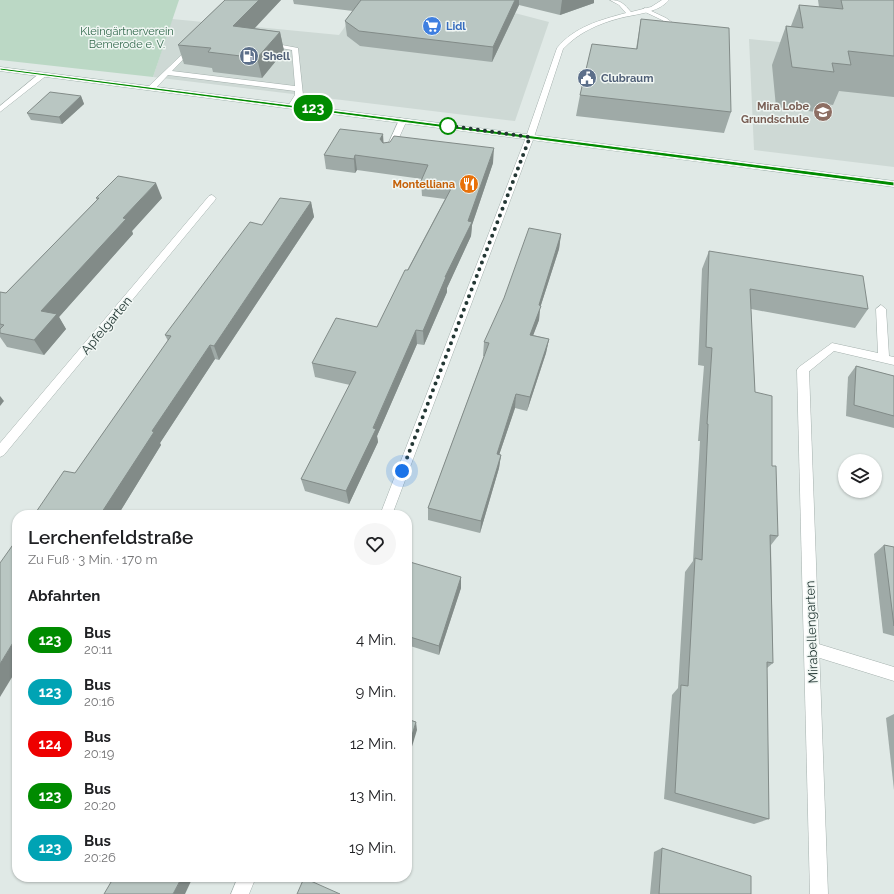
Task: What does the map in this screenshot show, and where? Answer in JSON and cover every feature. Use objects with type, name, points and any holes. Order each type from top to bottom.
[{"type":"street","points":[[613,0],[621,4],[630,14]]},
{"type":"street","points":[[388,510],[530,137],[560,48],[567,38],[592,25],[645,10],[666,0]]},
{"type":"street","points":[[645,10],[664,19],[678,29]]},
{"type":"street","points":[[151,88],[199,40]]},
{"type":"street","points":[[257,43],[294,48],[299,95],[292,106]]},
{"type":"street","points":[[0,69],[894,184]]},
{"type":"street","points":[[167,73],[298,88]]},
{"type":"street","points":[[0,110],[44,75]]},
{"type":"street","points":[[387,154],[403,120]]},
{"type":"street","name":"Apfelgarten","points":[[0,452],[212,198]]},
{"type":"street","points":[[881,309],[889,360]]},
{"type":"street","name":"Mirabellengarten","points":[[819,894],[803,370],[832,347],[889,360]]},
{"type":"street","points":[[812,650],[894,674]]},
{"type":"street","points":[[240,894],[245,882]]},
{"type":"shaded area","points":[[364,0],[438,0],[484,5],[549,22],[515,121],[153,77],[172,19],[339,35]]},
{"type":"shaded area","name":"Mira Lobe Grundschule","points":[[749,39],[830,47],[894,73],[894,167],[754,150]]},
{"type":"green space","name":"Kleingärtnerverein Bemerode e. V.","points":[[0,0],[179,0],[153,77],[0,60]]},
{"type":"building","points":[[225,0],[259,0],[233,26],[280,32],[257,58],[208,52],[211,48],[178,45]]},
{"type":"building","name":"Lidl","points":[[361,0],[515,0],[493,47],[359,31],[345,21]]},
{"type":"building","points":[[841,0],[894,0],[894,56],[848,51],[851,65],[832,63],[834,72],[792,67],[786,26],[803,28],[799,5],[843,9]]},
{"type":"building","points":[[641,19],[729,28],[731,112],[580,95],[592,44],[637,49]]},
{"type":"building","points":[[50,92],[81,96],[59,117],[27,113]]},
{"type":"building","points":[[340,129],[383,134],[380,139],[383,143],[390,142],[394,136],[494,148],[468,221],[472,222],[445,277],[423,331],[416,330],[373,428],[376,429],[346,491],[301,479],[356,372],[312,363],[336,318],[377,327],[405,270],[408,270],[453,185],[421,181],[428,165],[355,155],[354,159],[324,155]]},
{"type":"building","points":[[118,176],[156,183],[123,218],[126,219],[41,311],[57,314],[34,340],[0,333],[0,329],[4,325],[0,324],[0,292],[6,293],[99,198],[96,198]]},
{"type":"building","points":[[280,198],[311,202],[214,346],[210,345],[152,431],[154,432],[103,510],[37,510],[64,471],[75,473],[171,336],[165,335],[250,222],[262,225]]},
{"type":"building","points":[[529,228],[561,234],[539,305],[541,306],[530,335],[549,339],[530,397],[516,394],[497,454],[501,455],[481,521],[428,508],[489,343],[484,342],[504,298]]},
{"type":"building","points":[[709,251],[863,276],[868,309],[750,289],[755,392],[772,396],[772,466],[776,466],[778,536],[770,535],[773,663],[767,662],[769,819],[675,793],[681,685],[688,686],[695,558],[702,560],[707,424],[712,348],[706,347]]},
{"type":"building","points":[[856,366],[894,376],[894,416],[854,405]]},
{"type":"building","points":[[884,545],[894,547],[894,626]]},
{"type":"building","points":[[12,546],[12,644],[0,664],[0,563]]},
{"type":"building","points":[[412,563],[461,577],[439,646],[412,638]]},
{"type":"building","points":[[412,721],[416,722],[412,735]]},
{"type":"building","points":[[662,848],[751,876],[751,894],[659,894]]},
{"type":"building","points":[[111,882],[179,882],[173,894],[104,894]]},
{"type":"building","points":[[302,882],[313,882],[340,894],[297,894]]},
{"type":"bus line","name":"123","points":[[0,69],[331,110],[894,184]]},
{"type":"place","name":"Lidl","points":[[432,26]]},
{"type":"place","name":"Shell","points":[[249,56]]},
{"type":"place","name":"Clubraum","points":[[587,78]]},
{"type":"place","name":"Mira Lobe Grundschule","points":[[823,112]]},
{"type":"place","name":"Montelliana","points":[[469,184]]},
{"type":"route","points":[[402,471],[530,137],[444,125],[448,126]]}]
